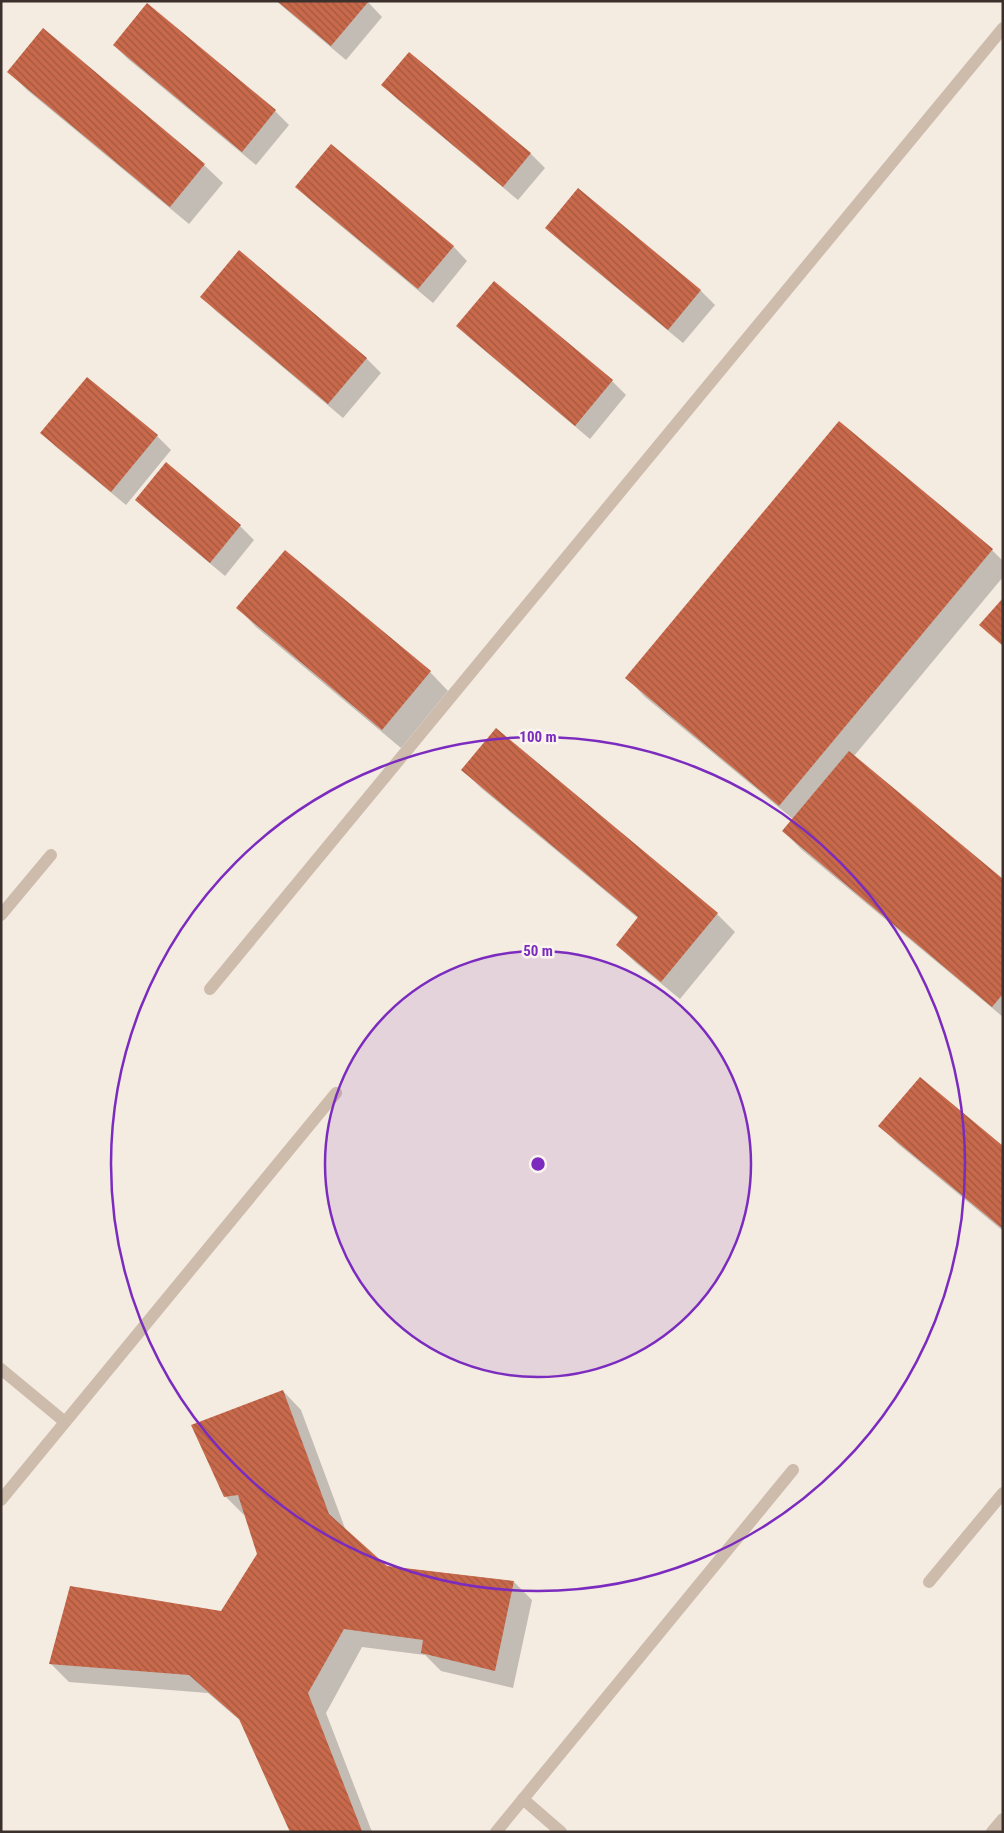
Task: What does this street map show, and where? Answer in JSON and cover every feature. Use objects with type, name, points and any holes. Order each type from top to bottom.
[{"type":"lane","points":[[210,989],[1003,28]]},
{"type":"lane","points":[[1,914],[50,855]]},
{"type":"lane","points":[[1,1500],[336,1093]]},
{"type":"lane","points":[[1,1369],[65,1422]]},
{"type":"lane","points":[[496,1832],[793,1470]]},
{"type":"lane","points":[[929,1582],[1003,1493]]},
{"type":"lane","points":[[523,1799],[561,1832]]},
{"type":"lane","points":[[992,1832],[1003,1819]]},
{"type":"building","points":[[277,1],[369,1],[331,46]]},
{"type":"building","points":[[147,3],[276,110],[242,152],[113,45]]},
{"type":"building","points":[[43,28],[205,164],[170,207],[7,72]]},
{"type":"building","points":[[409,52],[531,153],[503,187],[381,85]]},
{"type":"building","points":[[331,144],[454,246],[418,289],[295,187]]},
{"type":"building","points":[[578,188],[701,290],[668,330],[545,228]]},
{"type":"building","points":[[239,250],[367,358],[328,404],[200,297]]},
{"type":"building","points":[[494,281],[613,380],[575,426],[456,326]]},
{"type":"building","points":[[87,377],[158,435],[111,492],[40,433]]},
{"type":"building","points":[[839,421],[993,549],[779,806],[625,678]]},
{"type":"building","points":[[166,462],[241,525],[210,563],[135,500]]},
{"type":"building","points":[[285,550],[431,671],[382,730],[236,608]]},
{"type":"building","points":[[1003,598],[1003,646],[979,625]]},
{"type":"building","points":[[496,728],[718,913],[661,982],[616,945],[638,917],[461,770]]},
{"type":"building","points":[[849,751],[1003,879],[1003,994],[992,1007],[782,831]]},
{"type":"building","points":[[920,1077],[1003,1146],[1003,1229],[878,1126]]},
{"type":"building","points":[[283,1390],[329,1514],[387,1566],[514,1581],[495,1671],[421,1653],[423,1640],[344,1629],[308,1693],[362,1831],[290,1832],[239,1719],[189,1675],[49,1664],[70,1586],[221,1611],[257,1554],[238,1495],[224,1497],[191,1425]]}]
